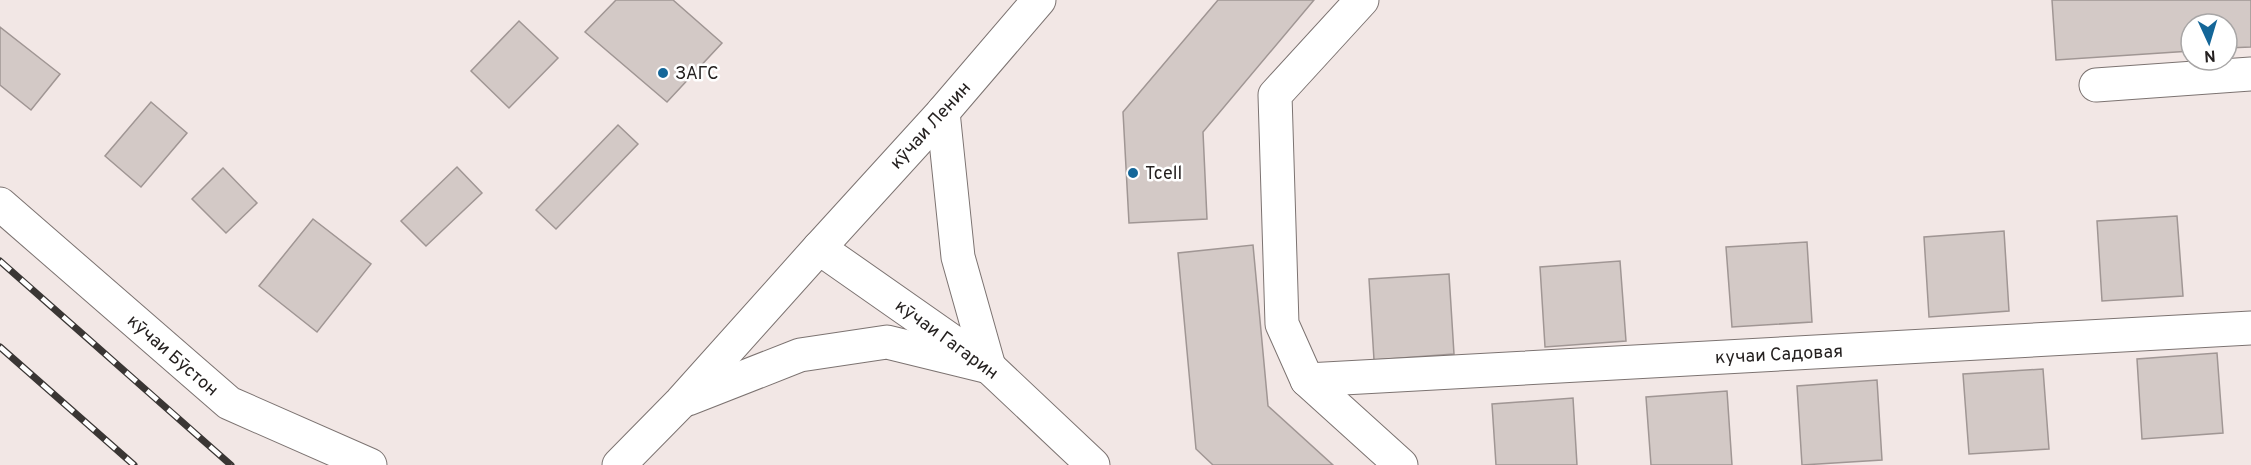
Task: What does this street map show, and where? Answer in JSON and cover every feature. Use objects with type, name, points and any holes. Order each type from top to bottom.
[{"type":"street","name":"кӯчаи Ленин","points":[[619,465],[681,402],[943,112],[1039,0]]},
{"type":"street","points":[[1362,0],[1275,95],[1282,324],[1307,380],[1401,465]]},
{"type":"street","points":[[2096,85],[2251,74]]},
{"type":"street","points":[[681,402],[800,355],[887,342],[989,367],[958,257],[943,112]]},
{"type":"street","name":"кӯчаи Бӯстон","points":[[0,204],[229,403],[370,465]]},
{"type":"street","name":"кӯчаи Гагарин","points":[[819,248],[989,367],[1093,465]]},
{"type":"street","name":"кучаи Садовая","points":[[1307,380],[2251,328]]},
{"type":"building","name":"ЗАГС","points":[[616,0],[673,0],[722,43],[667,102],[585,32]]},
{"type":"building","points":[[1218,0],[1314,0],[1203,132],[1207,219],[1129,223],[1123,112]]},
{"type":"building","points":[[2052,0],[2251,0],[2251,47],[2239,48],[2239,12],[2179,12],[2179,52],[2056,60]]},
{"type":"building","points":[[519,21],[558,58],[509,108],[471,71]]},
{"type":"building","points":[[0,27],[60,74],[31,110],[0,85]]},
{"type":"building","points":[[151,102],[187,133],[141,187],[105,156]]},
{"type":"building","points":[[618,125],[638,144],[556,229],[536,210]]},
{"type":"building","points":[[457,167],[482,193],[426,246],[401,221]]},
{"type":"building","points":[[223,168],[257,203],[226,233],[192,199]]},
{"type":"building","points":[[2177,216],[2183,296],[2102,301],[2097,221]]},
{"type":"building","points":[[313,219],[371,264],[317,332],[259,286]]},
{"type":"building","points":[[2004,231],[2009,311],[1929,317],[1924,237]]},
{"type":"building","points":[[1807,242],[1812,322],[1732,327],[1726,247]]},
{"type":"building","points":[[1253,245],[1268,406],[1333,465],[1213,465],[1196,449],[1178,253]]},
{"type":"building","points":[[1620,261],[1626,341],[1545,347],[1540,267]]},
{"type":"building","points":[[1449,274],[1454,354],[1374,360],[1369,279]]},
{"type":"building","points":[[2217,353],[2223,433],[2142,439],[2137,359]]},
{"type":"building","points":[[2043,369],[2049,449],[1969,454],[1963,374]]},
{"type":"building","points":[[1877,380],[1882,460],[1802,465],[1797,386]]},
{"type":"building","points":[[1727,391],[1732,465],[1651,465],[1646,397]]},
{"type":"building","points":[[1573,398],[1577,465],[1496,465],[1492,404]]},
{"type":"railway","points":[[0,261],[231,465]]},
{"type":"railway","points":[[0,347],[134,465]]},
{"type":"place","name":"ЗАГС","points":[[663,73]]},
{"type":"place","name":"Tcell","points":[[1133,173]]}]
